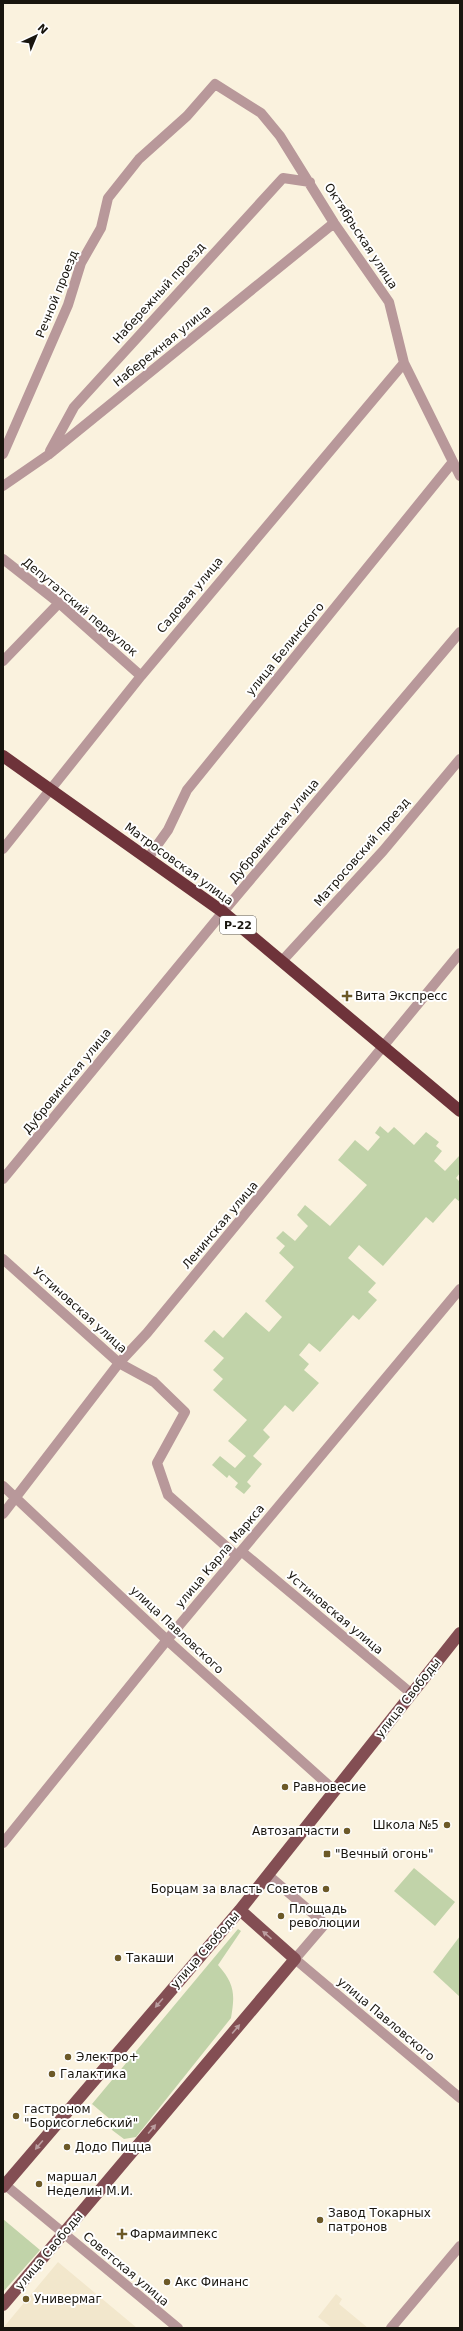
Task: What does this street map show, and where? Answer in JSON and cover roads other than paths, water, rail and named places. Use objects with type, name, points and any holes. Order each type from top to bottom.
[{"type":"highway","name":"Матросовская улица","points":[[3,756],[223,912],[460,1111]]},
{"type":"main road","name":"улица Свободы","points":[[4,2185],[240,1910],[460,1633]]},
{"type":"main road","points":[[240,1910],[295,1959]]},
{"type":"main road","name":"улица Свободы","points":[[3,2305],[295,1959]]},
{"type":"street","name":"Октябрьская улица","points":[[215,84],[261,113],[280,136],[310,182],[334,223],[389,302],[404,362],[452,463],[460,476]]},
{"type":"street","name":"Речной проезд","points":[[3,454],[68,305],[81,263],[101,228],[108,198],[140,159],[187,116],[215,84]]},
{"type":"street","name":"Набережный проезд","points":[[48,455],[74,407],[283,178],[310,182]]},
{"type":"street","name":"Набережная улица","points":[[3,486],[48,455],[334,223]]},
{"type":"street","name":"Садовая улица","points":[[3,849],[52,790],[141,676],[404,362]]},
{"type":"street","name":"улица Белинского","points":[[148,858],[168,830],[187,790],[452,463]]},
{"type":"street","name":"Депутатский переулок","points":[[3,559],[58,603],[141,676]]},
{"type":"street","points":[[3,661],[58,603]]},
{"type":"street","name":"Дубровинская улица","points":[[3,1179],[223,912],[460,632]]},
{"type":"street","name":"Матросовский проезд","points":[[282,961],[383,852],[460,759]]},
{"type":"street","name":"Ленинская улица","points":[[3,1514],[118,1363],[147,1333],[460,953]]},
{"type":"street","name":"Устиновская улица","points":[[3,1259],[118,1363],[154,1382],[185,1412],[157,1462],[168,1495],[412,1694]]},
{"type":"street","name":"улица Карла Маркса","points":[[3,1843],[167,1640],[460,1289]]},
{"type":"street","name":"улица Павловского","points":[[3,1486],[167,1640],[336,1791]]},
{"type":"street","points":[[268,1875],[325,1924],[295,1959]]},
{"type":"street","name":"улица Павловского","points":[[295,1959],[460,2098]]},
{"type":"street","name":"Советская улица","points":[[4,2185],[178,2328]]},
{"type":"street","points":[[391,2328],[460,2246]]},
{"type":"place","name":"Вита Экспресс","points":[[347,996]]},
{"type":"place","name":"Равновесие","points":[[285,1787]]},
{"type":"place","name":"Школа №5","points":[[447,1825]]},
{"type":"place","name":"Автозапчасти","points":[[347,1831]]},
{"type":"place","name":"\"Вечный огонь\"","points":[[327,1854]]},
{"type":"place","name":"Борцам за власть Советов","points":[[326,1889]]},
{"type":"place","name":"Площадь революции","points":[[281,1916]]},
{"type":"place","name":"Такаши","points":[[118,1958]]},
{"type":"place","name":"Электро+","points":[[68,2057]]},
{"type":"place","name":"Галактика","points":[[52,2074]]},
{"type":"place","name":"гастроном \"Борисоглебский\"","points":[[16,2116]]},
{"type":"place","name":"Додо Пицца","points":[[67,2147]]},
{"type":"place","name":"маршал Неделин М.И.","points":[[39,2184]]},
{"type":"place","name":"Завод Токарных патронов","points":[[320,2220]]},
{"type":"place","name":"Фармаимпекс","points":[[122,2234]]},
{"type":"place","name":"Акс Финанс","points":[[167,2282]]},
{"type":"place","name":"Универмаг","points":[[26,2299]]}]
